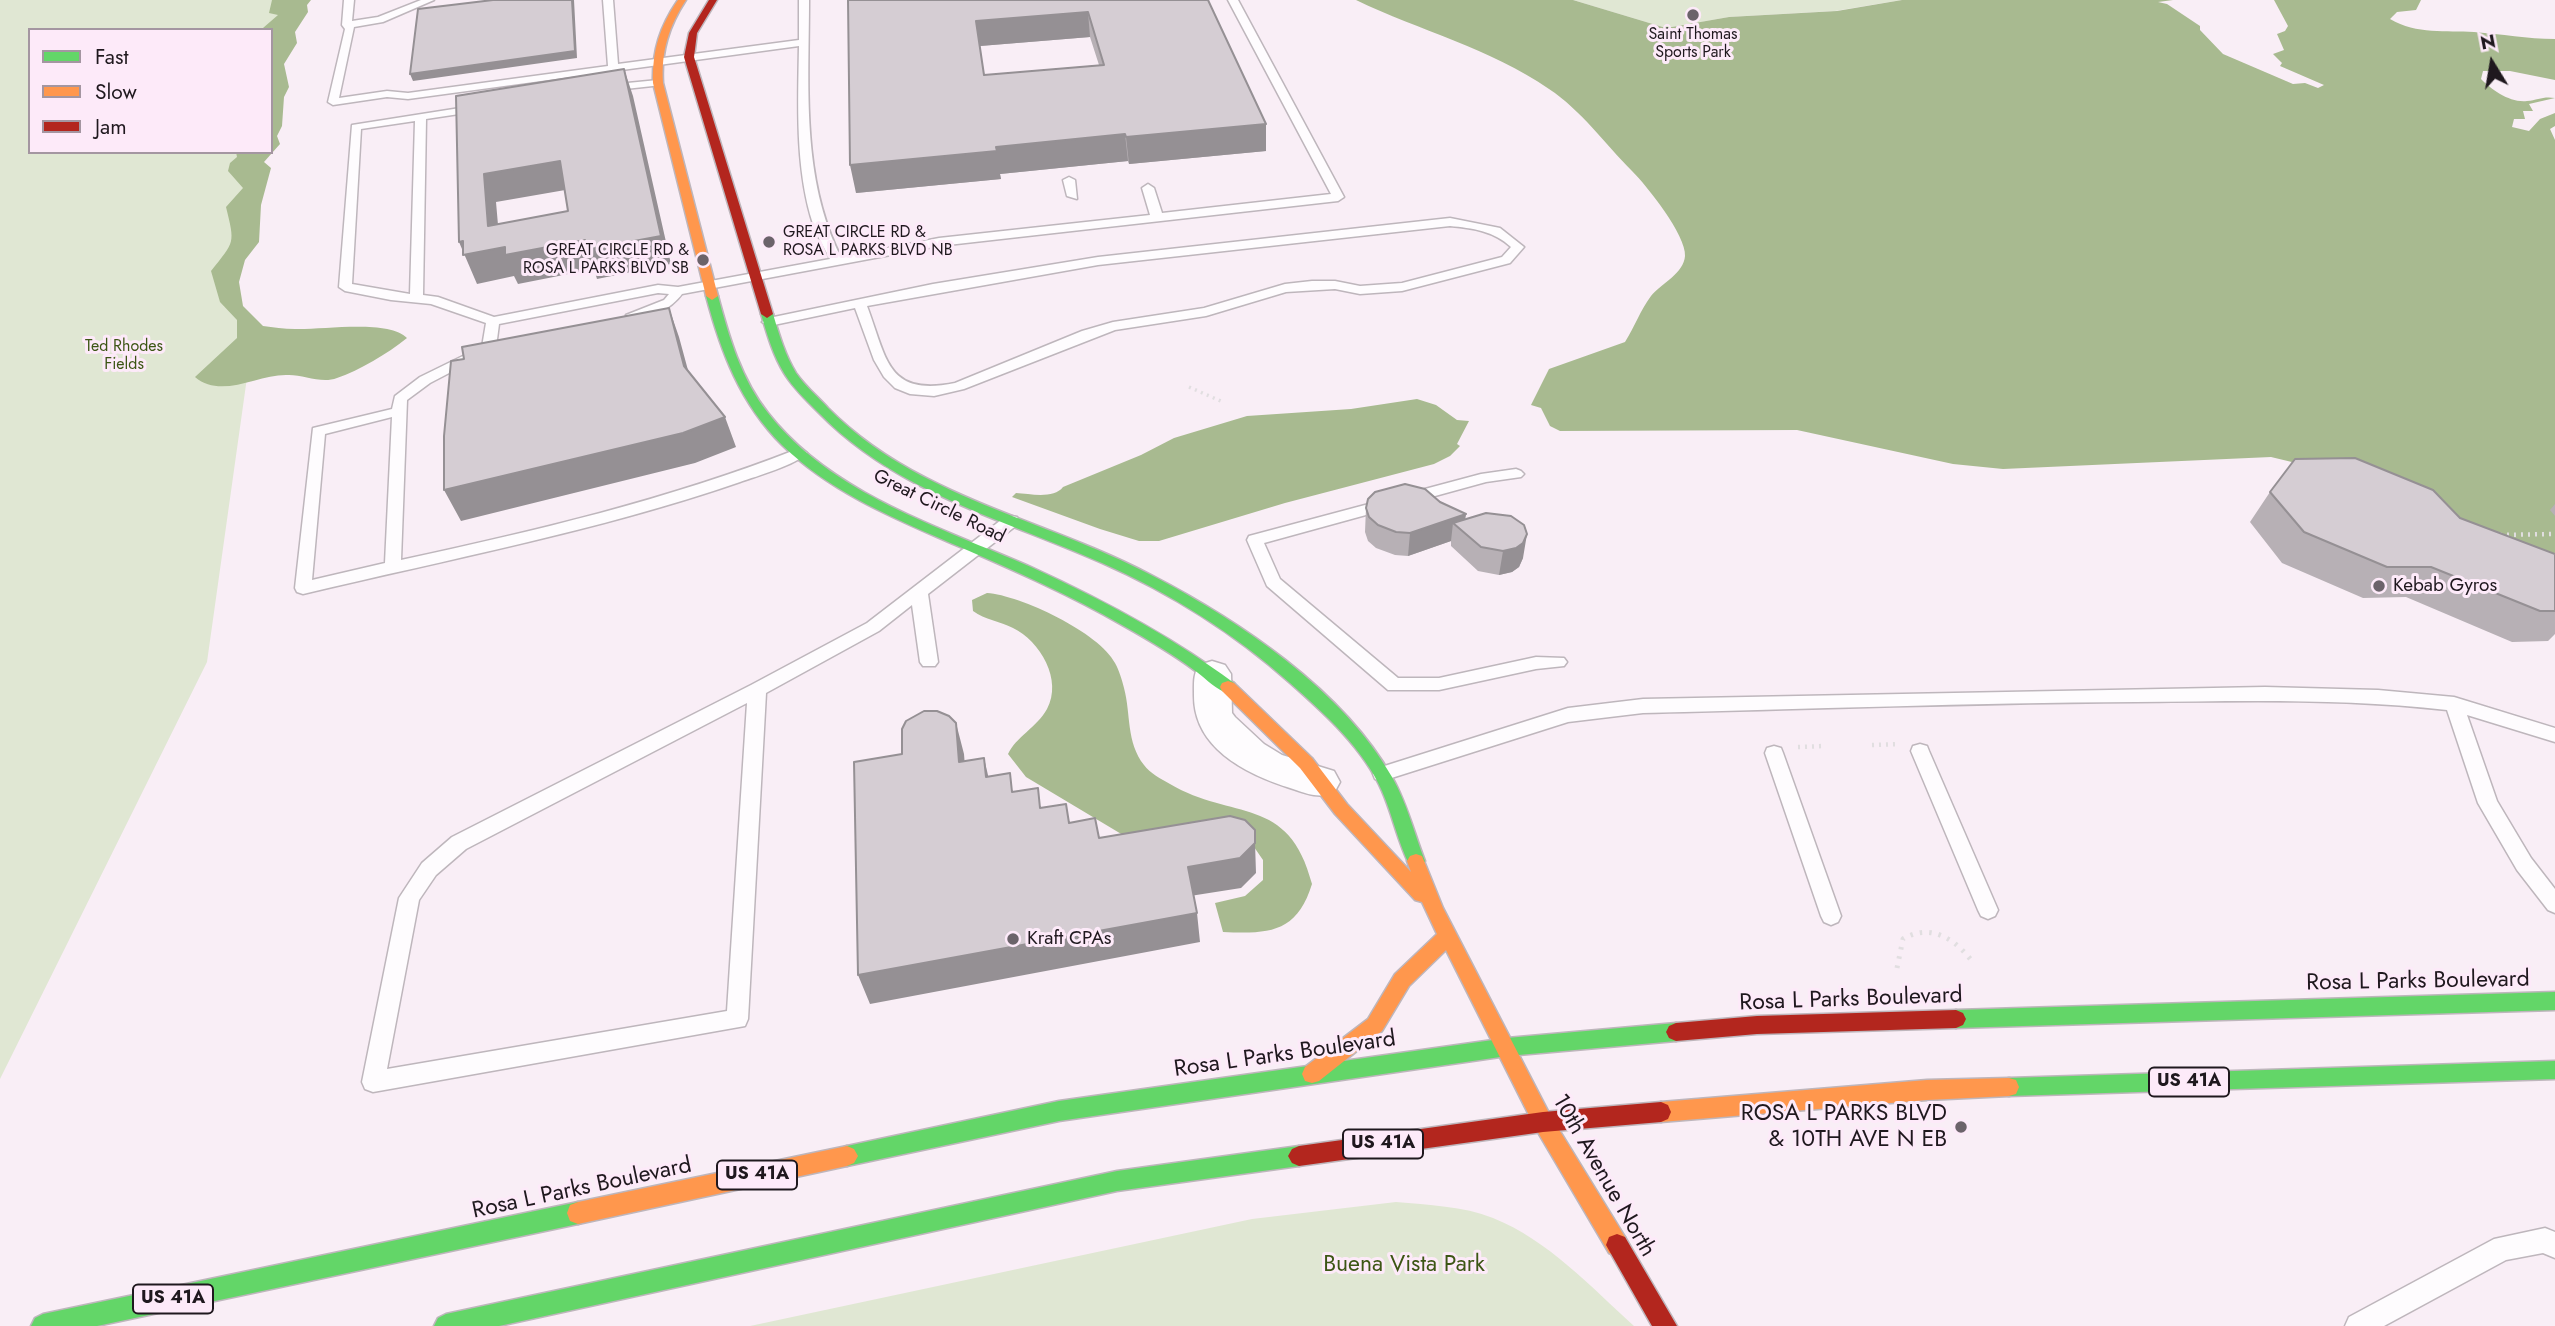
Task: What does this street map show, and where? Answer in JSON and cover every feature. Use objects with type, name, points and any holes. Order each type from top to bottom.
[{"type":"street","name":"Great Circle Road","points":[[682,0],[666,24],[656,46],[658,83],[723,339],[740,380],[764,417],[800,453],[834,479],[895,513],[1137,625],[1192,658],[1212,674]]},
{"type":"street","points":[[689,57],[693,33],[713,0]]},
{"type":"street","name":"Great Circle Road","points":[[689,57],[754,277],[791,375],[832,423],[889,466],[1012,522],[1110,561],[1189,601],[1276,661],[1345,727],[1382,774],[1434,909],[1507,1047]]},
{"type":"street","points":[[1212,674],[1213,715],[1221,727],[1250,755],[1269,766],[1320,782]]},
{"type":"street","name":"Great Circle Road","points":[[1320,782],[1434,909]]},
{"type":"street","points":[[1312,1074],[1375,1025],[1402,980],[1448,936]]},
{"type":"street","name":"Rosa L Parks Boulevard","points":[[43,1326],[1059,1111],[1507,1047],[1757,1025],[2555,1001]]},
{"type":"street","name":"10th Avenue North","points":[[1507,1047],[1543,1122],[1665,1326]]},
{"type":"street","name":"US 41A","points":[[446,1326],[1117,1181],[1543,1122],[1927,1090],[2555,1070]]},
{"type":"lane","points":[[349,0],[347,26],[350,28],[333,102],[387,94],[408,96],[804,43]]},
{"type":"lane","points":[[347,26],[380,20],[429,0]]},
{"type":"lane","points":[[608,0],[613,67]]},
{"type":"lane","points":[[804,0],[808,159],[817,218],[837,261]]},
{"type":"lane","points":[[490,106],[356,127],[345,287],[356,291],[433,300],[494,321],[559,316],[659,289],[678,291],[939,242],[1338,197],[1233,0]]},
{"type":"lane","points":[[596,90],[658,83]]},
{"type":"lane","points":[[416,297],[421,117]]},
{"type":"lane","points":[[1069,180],[1073,196]]},
{"type":"lane","points":[[1148,188],[1157,217]]},
{"type":"lane","points":[[769,322],[860,303],[933,288],[1098,261],[1450,222],[1507,235],[1518,247],[1506,260],[1402,287],[1360,290],[1335,285],[1312,285],[1285,288],[1206,312],[1113,326],[959,386],[937,392],[911,391],[892,381],[860,303]]},
{"type":"lane","points":[[614,321],[641,315],[670,303],[678,291]]},
{"type":"lane","points":[[393,568],[400,399],[425,380],[495,346],[494,321]]},
{"type":"lane","points":[[400,411],[318,431],[303,588],[623,513],[759,471],[800,453]]},
{"type":"lane","points":[[1516,474],[1486,477],[1255,540],[1273,582],[1394,685],[1439,684],[1536,663],[1558,662]]},
{"type":"lane","points":[[757,690],[737,1019],[373,1082],[409,898],[429,869],[459,843],[757,690],[873,627],[1012,522]]},
{"type":"lane","points":[[919,592],[929,662]]},
{"type":"lane","points":[[1382,774],[1568,715],[1643,706],[2083,696],[2392,695],[2454,704],[2555,735]]},
{"type":"lane","points":[[2454,704],[2488,803],[2524,864],[2555,904]]},
{"type":"lane","points":[[1920,751],[1988,909]]},
{"type":"lane","points":[[1774,754],[1831,916]]},
{"type":"lane","points":[[2358,1326],[2503,1248],[2545,1240],[2555,1246]]},
{"type":"path","points":[[1189,387],[1223,402]]},
{"type":"path","points":[[2499,535],[2555,534]]},
{"type":"path","points":[[1872,745],[1900,744]]},
{"type":"path","points":[[1797,747],[1824,746]]},
{"type":"path","points":[[1897,968],[1903,939],[1910,934],[1921,932],[1950,938],[1974,964]]},
{"type":"green space","name":"Ted Rhodes Fields","points":[[0,0],[295,0],[273,28],[28,28],[28,154],[261,154],[226,274],[252,342],[207,662],[0,1079]]},
{"type":"green space","name":"Saint Thomas Sports Park","points":[[1573,0],[1902,0],[1835,11],[1729,17],[1666,28]]},
{"type":"green space","name":"Buena Vista Park","points":[[1396,1202],[1470,1211],[1513,1227],[1568,1266],[1634,1326],[750,1326],[1252,1219]]},
{"type":"shaded area","points":[[272,0],[311,0],[307,5],[308,12],[295,32],[297,43],[284,64],[289,87],[284,97],[282,126],[277,136],[280,144],[273,152],[273,28],[263,28],[278,15],[269,13]]},
{"type":"shaded area","points":[[1356,0],[1573,0],[1666,28],[1729,17],[1837,11],[1902,0],[2173,0],[2158,2],[2167,4],[2200,26],[2200,30],[2223,54],[2293,84],[2305,83],[2318,88],[2324,85],[2280,66],[2282,63],[2273,54],[2284,50],[2277,34],[2285,31],[2288,26],[2274,0],[2421,0],[2416,10],[2397,12],[2390,19],[2421,30],[2555,39],[2555,80],[2510,71],[2483,71],[2481,79],[2514,100],[2555,98],[2529,104],[2533,111],[2523,111],[2525,119],[2514,119],[2512,127],[2529,131],[2540,119],[2555,113],[2555,126],[2550,129],[2555,140],[2555,583],[2296,463],[2271,457],[2003,469],[1953,464],[1797,430],[1560,431],[1550,426],[1541,408],[1531,405],[1549,369],[1625,342],[1651,296],[1681,268],[1685,256],[1679,236],[1639,178],[1561,97],[1503,62]]},
{"type":"shaded area","points":[[236,154],[271,154],[264,162],[271,168],[261,205],[259,242],[245,260],[239,282],[243,306],[263,326],[295,329],[371,327],[398,332],[407,338],[364,366],[331,380],[277,375],[241,384],[217,386],[195,377],[237,338],[237,320],[220,302],[211,271],[231,242],[226,207],[243,188],[228,171],[230,163],[237,157]]},
{"type":"shaded area","points":[[1417,399],[1436,405],[1457,420],[1469,421],[1457,444],[1460,446],[1450,456],[1434,464],[1285,503],[1159,541],[1139,541],[1012,497],[1016,493],[1054,493],[1174,438],[1247,416],[1351,409]]},
{"type":"shaded area","points":[[987,593],[1038,608],[1077,628],[1107,651],[1122,682],[1134,747],[1152,773],[1193,795],[1256,814],[1289,836],[1302,855],[1312,884],[1306,900],[1289,921],[1267,931],[1223,932],[1215,903],[1245,896],[1263,880],[1263,860],[1254,847],[1143,847],[1026,777],[1008,754],[1047,709],[1051,698],[1050,674],[1040,652],[1023,634],[973,611],[972,600]]},
{"type":"building","points":[[493,0],[572,0],[575,51],[410,74],[418,9]]},
{"type":"building","points":[[848,0],[1208,0],[1266,124],[1126,137],[1125,134],[996,147],[997,151],[850,165]],"holes":[[[1088,12],[1104,65],[984,75],[976,21]]]},
{"type":"building","points":[[624,69],[661,236],[586,250],[585,240],[505,255],[505,247],[463,255],[463,241],[459,242],[456,96]],"holes":[[[560,161],[568,211],[488,226],[484,174]]]},
{"type":"building","points":[[669,308],[684,366],[725,417],[683,433],[444,490],[444,436],[451,361],[464,359],[462,347]]},
{"type":"building","points":[[2355,458],[2433,490],[2460,518],[2555,554],[2555,611],[2540,611],[2431,567],[2387,567],[2304,532],[2270,492],[2295,459]]},
{"type":"building","points":[[1405,484],[1425,489],[1440,502],[1466,514],[1410,533],[1396,532],[1378,525],[1369,517],[1366,508],[1368,499],[1375,492]]},
{"type":"building","points":[[1486,513],[1511,516],[1524,525],[1527,534],[1523,543],[1503,551],[1481,547],[1453,523]]},
{"type":"building","points":[[924,711],[937,711],[949,716],[956,723],[959,762],[984,758],[986,777],[1010,773],[1012,792],[1038,788],[1040,808],[1066,804],[1069,823],[1095,818],[1099,838],[1230,816],[1245,820],[1255,830],[1255,843],[1240,858],[1188,867],[1197,913],[858,975],[854,762],[902,754],[902,729],[906,721]]},
{"type":"traffic: fast","points":[[712,296],[732,359],[754,403],[787,442],[813,464],[841,484],[903,517],[1117,615],[1174,648],[1228,687]]},
{"type":"traffic: fast","points":[[767,314],[779,352],[795,380],[844,431],[877,457],[951,497],[1108,560],[1145,578],[1222,623],[1295,678],[1328,708],[1357,740],[1381,773],[1396,803],[1416,861]]},
{"type":"traffic: fast","points":[[1956,1019],[2555,1001]]},
{"type":"traffic: fast","points":[[847,1156],[1059,1111],[1507,1047],[1676,1032]]},
{"type":"traffic: fast","points":[[2009,1087],[2555,1070]]},
{"type":"traffic: fast","points":[[446,1326],[1117,1181],[1299,1156]]},
{"type":"traffic: fast","points":[[43,1326],[578,1213]]},
{"type":"traffic: slow","points":[[682,0],[670,20],[659,49],[658,83],[712,296]]},
{"type":"traffic: slow","points":[[1228,687],[1306,763],[1341,809],[1421,895]]},
{"type":"traffic: slow","points":[[1416,861],[1434,909],[1543,1122],[1617,1245]]},
{"type":"traffic: slow","points":[[1312,1074],[1375,1025],[1402,980],[1448,936]]},
{"type":"traffic: slow","points":[[1661,1112],[1927,1090],[2009,1087]]},
{"type":"traffic: slow","points":[[578,1213],[847,1156]]},
{"type":"traffic: jam","points":[[713,0],[693,33],[689,57],[767,314]]},
{"type":"traffic: jam","points":[[1676,1032],[1757,1025],[1956,1019]]},
{"type":"traffic: jam","points":[[1299,1156],[1543,1122],[1661,1112]]},
{"type":"traffic: jam","points":[[1617,1245],[1665,1326]]},
{"type":"place","name":"Saint Thomas Sports Park","points":[[1693,15]]},
{"type":"place","name":"GREAT CIRCLE RD & ROSA L PARKS BLVD NB","points":[[769,242]]},
{"type":"place","name":"GREAT CIRCLE RD & ROSA L PARKS BLVD SB","points":[[703,260]]},
{"type":"place","name":"Kebab Gyros","points":[[2379,586]]},
{"type":"place","name":"Kraft CPAs","points":[[1013,939]]},
{"type":"place","name":"ROSA L PARKS BLVD & 10TH AVE N EB","points":[[1961,1127]]}]
